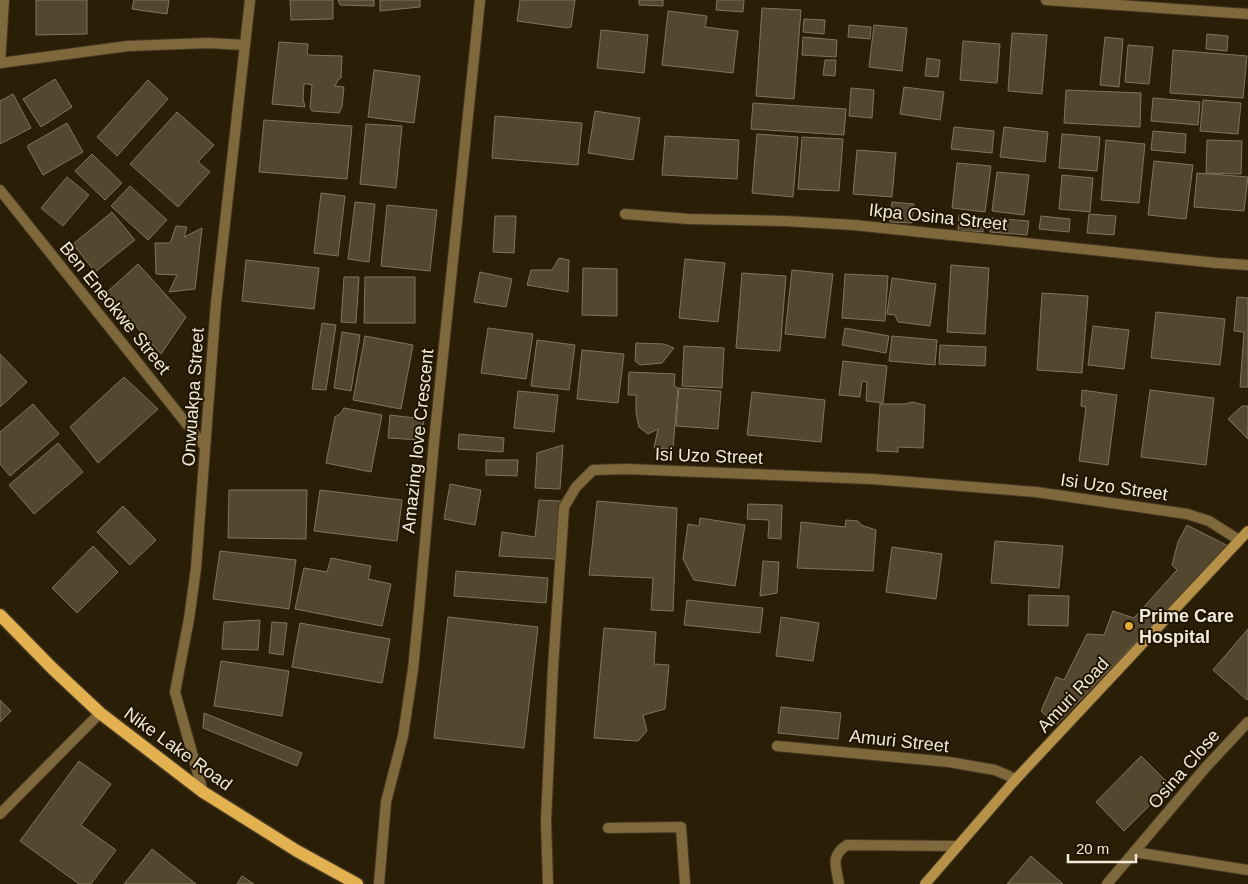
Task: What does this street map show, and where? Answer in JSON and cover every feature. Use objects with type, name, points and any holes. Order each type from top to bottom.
[{"type":"main road","name":"Amuri Road","points":[[925,884],[1016,779],[1248,531]]},
{"type":"main road","name":"Nike Lake Road","points":[[0,615],[100,713],[203,792],[297,851],[357,884]]},
{"type":"street","points":[[4,0],[0,62],[128,46],[208,43],[245,45]]},
{"type":"street","name":"Onwuakpa Street","points":[[203,792],[175,692],[190,610],[196,558],[216,312],[250,0]]},
{"type":"street","name":"Amazing love Crescent","points":[[380,884],[386,802],[403,736],[413,669],[434,442],[480,0]]},
{"type":"street","points":[[1046,0],[1248,14]]},
{"type":"street","name":"Ben Eneokwe Street","points":[[0,190],[206,447]]},
{"type":"street","name":"Ikpa Osina Street","points":[[625,214],[689,219],[854,225],[1248,265]]},
{"type":"street","name":"Isi Uzo Street","points":[[548,884],[546,821],[553,668],[564,507],[576,487],[593,470],[626,469],[862,479],[1036,492],[1187,514],[1208,521],[1239,540]]},
{"type":"street","points":[[0,814],[100,713]]},
{"type":"street","name":"Osina Close","points":[[1107,884],[1206,767],[1248,722]]},
{"type":"street","name":"Amuri Street","points":[[777,746],[949,762],[995,770],[1016,779]]},
{"type":"street","points":[[608,828],[680,826],[685,884]]},
{"type":"street","points":[[840,884],[835,861],[839,850],[847,845],[958,846]]},
{"type":"street","points":[[1134,852],[1248,870]]},
{"type":"building","points":[[36,0],[87,0],[87,34],[36,35]]},
{"type":"building","points":[[134,0],[169,0],[167,14],[132,9]]},
{"type":"building","points":[[290,0],[333,0],[333,19],[291,20]]},
{"type":"building","points":[[338,0],[374,0],[374,6],[340,5]]},
{"type":"building","points":[[380,0],[420,0],[420,7],[380,11]]},
{"type":"building","points":[[520,0],[575,0],[571,27],[517,21]]},
{"type":"building","points":[[639,0],[663,0],[663,6],[639,5]]},
{"type":"building","points":[[717,0],[744,0],[743,12],[716,10]]},
{"type":"building","points":[[762,8],[801,10],[794,99],[756,96]]},
{"type":"building","points":[[668,11],[707,16],[705,27],[738,31],[733,73],[662,65]]},
{"type":"building","points":[[804,19],[825,20],[824,34],[803,32]]},
{"type":"building","points":[[849,25],[871,27],[870,39],[848,37]]},
{"type":"building","points":[[874,25],[907,28],[902,71],[869,67]]},
{"type":"building","points":[[601,30],[648,35],[644,73],[597,68]]},
{"type":"building","points":[[1012,33],[1047,35],[1042,94],[1008,91]]},
{"type":"building","points":[[1207,34],[1228,36],[1227,51],[1206,49]]},
{"type":"building","points":[[803,37],[837,40],[836,57],[802,55]]},
{"type":"building","points":[[1105,37],[1123,39],[1119,87],[1100,85]]},
{"type":"building","points":[[963,41],[1000,44],[997,83],[960,80]]},
{"type":"building","points":[[279,42],[308,44],[307,53],[309,55],[342,56],[341,78],[335,86],[344,87],[342,107],[339,113],[312,111],[310,107],[312,85],[308,84],[304,84],[303,98],[305,107],[272,104]]},
{"type":"building","points":[[1128,45],[1153,47],[1149,84],[1125,82]]},
{"type":"building","points":[[1173,50],[1247,56],[1243,98],[1170,93]]},
{"type":"building","points":[[927,58],[940,60],[938,77],[925,76]]},
{"type":"building","points":[[825,60],[836,60],[835,76],[823,75]]},
{"type":"building","points":[[374,70],[420,76],[414,123],[368,117]]},
{"type":"building","points":[[55,79],[72,107],[41,127],[23,99]]},
{"type":"building","points":[[148,80],[168,99],[117,156],[97,137]]},
{"type":"building","points":[[904,87],[944,92],[940,120],[900,114]]},
{"type":"building","points":[[851,88],[874,90],[872,118],[849,116]]},
{"type":"building","points":[[1066,90],[1141,93],[1140,127],[1064,123]]},
{"type":"building","points":[[13,94],[31,128],[0,144],[0,101]]},
{"type":"building","points":[[1153,98],[1200,102],[1198,125],[1151,121]]},
{"type":"building","points":[[1203,100],[1241,103],[1238,134],[1200,131]]},
{"type":"building","points":[[753,103],[846,109],[844,135],[751,129]]},
{"type":"building","points":[[595,111],[640,118],[633,160],[588,153]]},
{"type":"building","points":[[177,112],[214,145],[198,162],[210,172],[178,207],[130,164]]},
{"type":"building","points":[[495,116],[582,123],[578,165],[492,158]]},
{"type":"building","points":[[264,120],[352,126],[347,179],[259,172]]},
{"type":"building","points":[[67,123],[83,152],[43,175],[27,146]]},
{"type":"building","points":[[366,124],[402,126],[396,188],[360,184]]},
{"type":"building","points":[[954,127],[994,131],[992,153],[951,149]]},
{"type":"building","points":[[1004,127],[1048,132],[1045,162],[1000,157]]},
{"type":"building","points":[[1153,131],[1186,134],[1185,153],[1151,150]]},
{"type":"building","points":[[757,134],[798,137],[793,197],[752,193]]},
{"type":"building","points":[[1062,134],[1100,137],[1097,171],[1059,168]]},
{"type":"building","points":[[665,136],[739,140],[737,179],[662,175]]},
{"type":"building","points":[[802,137],[843,139],[839,191],[798,189]]},
{"type":"building","points":[[1106,140],[1145,144],[1139,203],[1101,200]]},
{"type":"building","points":[[1207,140],[1242,141],[1241,174],[1206,173]]},
{"type":"building","points":[[857,150],[896,153],[892,197],[853,194]]},
{"type":"building","points":[[92,154],[122,183],[105,200],[75,171]]},
{"type":"building","points":[[1154,161],[1193,165],[1186,219],[1148,215]]},
{"type":"building","points":[[957,163],[991,166],[985,212],[952,208]]},
{"type":"building","points":[[997,172],[1029,175],[1024,215],[992,211]]},
{"type":"building","points":[[1197,173],[1248,177],[1244,211],[1194,207]]},
{"type":"building","points":[[1062,175],[1093,178],[1090,212],[1059,209]]},
{"type":"building","points":[[67,177],[89,195],[63,226],[41,208]]},
{"type":"building","points":[[130,186],[167,220],[148,240],[111,206]]},
{"type":"building","points":[[321,193],[345,196],[338,256],[314,253]]},
{"type":"building","points":[[355,202],[375,204],[369,262],[348,259]]},
{"type":"building","points":[[892,202],[914,204],[912,223],[890,222]]},
{"type":"building","points":[[387,205],[437,210],[430,271],[381,266]]},
{"type":"building","points":[[112,212],[135,240],[95,272],[73,244]]},
{"type":"building","points":[[1089,214],[1116,216],[1114,235],[1087,233]]},
{"type":"building","points":[[959,215],[984,217],[983,232],[958,230]]},
{"type":"building","points":[[495,216],[516,216],[514,253],[493,252]]},
{"type":"building","points":[[1041,216],[1070,219],[1069,232],[1039,229]]},
{"type":"building","points":[[991,218],[1029,221],[1027,235],[990,232]]},
{"type":"building","points":[[176,226],[187,227],[184,237],[202,228],[195,289],[169,292],[177,275],[156,274],[155,243],[170,243]]},
{"type":"building","points":[[559,258],[569,260],[568,292],[527,285],[531,270],[552,270]]},
{"type":"building","points":[[685,259],[725,263],[718,322],[679,318]]},
{"type":"building","points":[[246,260],[319,268],[314,309],[242,301]]},
{"type":"building","points":[[138,264],[186,317],[161,354],[106,293]]},
{"type":"building","points":[[951,265],[989,268],[985,334],[947,332]]},
{"type":"building","points":[[583,268],[617,269],[617,316],[582,315]]},
{"type":"building","points":[[792,270],[833,274],[825,338],[785,334]]},
{"type":"building","points":[[480,272],[512,279],[506,307],[474,302]]},
{"type":"building","points":[[742,273],[786,276],[780,351],[736,348]]},
{"type":"building","points":[[845,274],[888,276],[885,321],[842,318]]},
{"type":"building","points":[[344,277],[359,277],[356,323],[341,322]]},
{"type":"building","points":[[365,277],[415,277],[415,323],[364,323]]},
{"type":"building","points":[[892,278],[936,284],[930,326],[898,322],[895,315],[887,314]]},
{"type":"building","points":[[1042,293],[1088,296],[1082,373],[1037,370]]},
{"type":"building","points":[[1237,297],[1248,298],[1248,387],[1240,387],[1244,332],[1234,331]]},
{"type":"building","points":[[1156,312],[1225,319],[1220,365],[1151,358]]},
{"type":"building","points":[[322,323],[336,325],[326,390],[312,389]]},
{"type":"building","points":[[1093,326],[1129,330],[1124,369],[1088,365]]},
{"type":"building","points":[[488,328],[533,334],[526,379],[481,373]]},
{"type":"building","points":[[845,328],[889,336],[886,353],[842,345]]},
{"type":"building","points":[[342,332],[360,335],[351,391],[334,388]]},
{"type":"building","points":[[365,336],[413,345],[401,409],[353,400]]},
{"type":"building","points":[[892,336],[937,340],[935,365],[889,361]]},
{"type":"building","points":[[537,340],[575,345],[569,390],[531,386]]},
{"type":"building","points":[[636,343],[664,344],[674,348],[662,363],[640,365],[635,361]]},
{"type":"building","points":[[940,345],[986,347],[985,366],[939,364]]},
{"type":"building","points":[[684,346],[724,348],[722,388],[682,386]]},
{"type":"building","points":[[582,350],[624,354],[618,403],[577,399]]},
{"type":"building","points":[[0,354],[27,382],[0,407]]},
{"type":"building","points":[[843,361],[887,366],[883,403],[866,401],[867,382],[862,381],[860,397],[839,395]]},
{"type":"building","points":[[629,372],[675,374],[674,386],[678,388],[673,449],[654,448],[658,429],[648,434],[639,427],[636,413],[636,395],[628,395]]},
{"type":"building","points":[[124,377],[158,409],[98,463],[70,427]]},
{"type":"building","points":[[679,388],[721,391],[718,429],[676,426]]},
{"type":"building","points":[[1082,390],[1117,395],[1108,465],[1079,461],[1086,407],[1081,406]]},
{"type":"building","points":[[1150,390],[1214,398],[1206,465],[1141,457]]},
{"type":"building","points":[[518,391],[558,395],[554,432],[514,428]]},
{"type":"building","points":[[752,392],[825,400],[821,442],[747,435]]},
{"type":"building","points":[[912,402],[925,405],[923,448],[898,447],[898,452],[877,451],[880,404],[905,404]]},
{"type":"building","points":[[33,404],[59,434],[10,476],[0,464],[0,432]]},
{"type":"building","points":[[1242,406],[1248,406],[1248,439],[1228,419]]},
{"type":"building","points":[[344,408],[382,415],[371,472],[326,463],[335,417]]},
{"type":"building","points":[[390,415],[424,419],[421,440],[388,438]]},
{"type":"building","points":[[459,434],[504,438],[503,452],[458,449]]},
{"type":"building","points":[[58,443],[83,472],[34,514],[9,485]]},
{"type":"building","points":[[563,445],[560,489],[535,488],[537,453]]},
{"type":"building","points":[[486,460],[518,460],[517,476],[486,475]]},
{"type":"building","points":[[450,484],[481,490],[475,525],[444,519]]},
{"type":"building","points":[[229,490],[307,490],[306,539],[228,538]]},
{"type":"building","points":[[320,490],[402,500],[397,541],[314,531]]},
{"type":"building","points":[[539,500],[561,501],[555,559],[499,556],[502,532],[535,537]]},
{"type":"building","points":[[597,501],[677,508],[673,611],[651,610],[653,578],[589,575]]},
{"type":"building","points":[[748,504],[782,505],[781,539],[768,538],[769,520],[747,519]]},
{"type":"building","points":[[123,506],[156,540],[130,565],[97,532]]},
{"type":"building","points":[[700,518],[745,525],[735,586],[694,580],[683,559],[688,524],[699,526]]},
{"type":"building","points":[[846,520],[858,521],[861,525],[876,530],[873,571],[797,568],[801,522],[845,527]]},
{"type":"building","name":"Prime Care Hospital","points":[[1187,525],[1228,546],[1056,725],[1041,711],[1056,677],[1064,680],[1087,634],[1104,635],[1113,611],[1134,618],[1177,570],[1172,565],[1178,542]]},
{"type":"building","points":[[995,541],[1063,546],[1059,588],[991,583]]},
{"type":"building","points":[[93,546],[118,572],[77,613],[52,588]]},
{"type":"building","points":[[892,547],[942,554],[936,599],[886,592]]},
{"type":"building","points":[[220,551],[296,560],[289,609],[213,599]]},
{"type":"building","points":[[331,558],[371,566],[368,579],[391,584],[382,626],[295,609],[304,568],[327,572]]},
{"type":"building","points":[[763,561],[779,562],[777,593],[760,596]]},
{"type":"building","points":[[456,571],[548,578],[546,603],[454,596]]},
{"type":"building","points":[[1029,595],[1069,596],[1068,626],[1028,625]]},
{"type":"building","points":[[687,600],[763,608],[760,633],[684,625]]},
{"type":"building","points":[[448,617],[538,627],[524,748],[434,738]]},
{"type":"building","points":[[781,617],[819,623],[813,661],[776,656]]},
{"type":"building","points":[[260,620],[258,650],[222,649],[224,622]]},
{"type":"building","points":[[272,622],[287,623],[283,655],[269,653]]},
{"type":"building","points":[[300,623],[390,639],[382,683],[292,667]]},
{"type":"building","points":[[604,628],[656,632],[654,664],[669,665],[665,709],[643,715],[647,731],[638,741],[594,738]]},
{"type":"building","points":[[1248,629],[1248,698],[1247,700],[1213,670]]},
{"type":"building","points":[[221,661],[289,671],[282,716],[214,706]]},
{"type":"building","points":[[0,700],[11,711],[0,722]]},
{"type":"building","points":[[781,707],[841,713],[838,739],[778,733]]},
{"type":"building","points":[[204,713],[302,753],[297,766],[203,728]]},
{"type":"building","points":[[1141,756],[1170,785],[1124,831],[1096,802]]},
{"type":"building","points":[[79,761],[111,784],[81,825],[116,850],[91,884],[79,884],[20,841]]},
{"type":"building","points":[[152,849],[196,884],[124,884]]},
{"type":"building","points":[[1031,856],[1063,884],[1007,884]]},
{"type":"building","points":[[242,876],[254,884],[237,884]]},
{"type":"place","name":"Prime Care Hospital","points":[[1129,626]]}]
